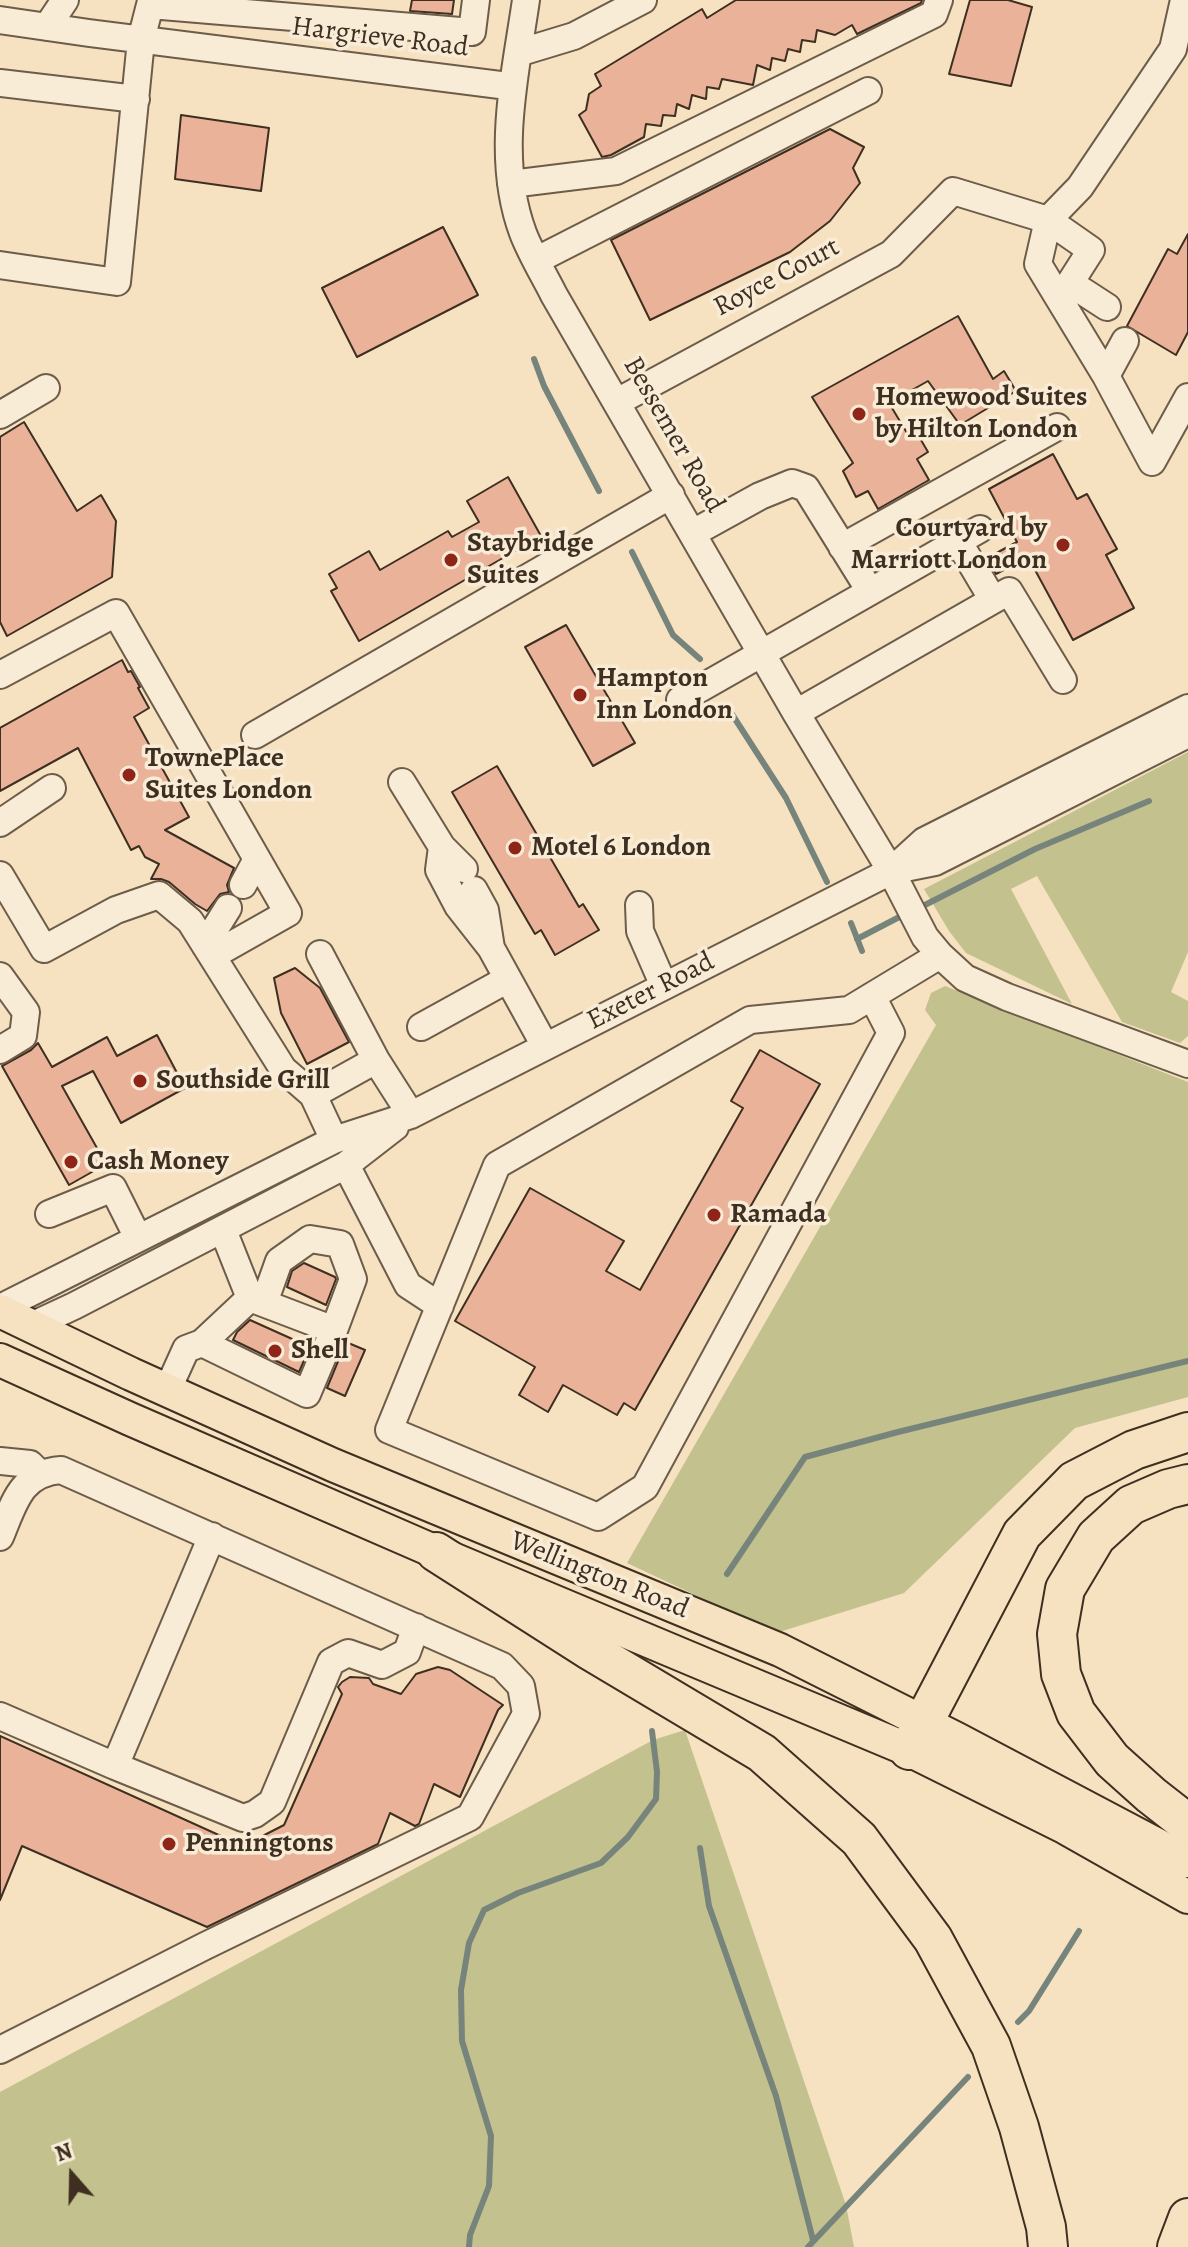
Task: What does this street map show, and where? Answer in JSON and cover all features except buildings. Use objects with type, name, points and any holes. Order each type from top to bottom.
[{"type":"highway","points":[[917,1736],[1022,1534],[1074,1481],[1134,1450],[1188,1432]]},
{"type":"highway","points":[[1188,1484],[1131,1505],[1096,1537],[1065,1589],[1057,1634],[1061,1674],[1076,1713],[1112,1760],[1188,1824]]},
{"type":"highway","points":[[436,1552],[591,1651],[762,1753],[859,1839],[933,1939],[991,2046],[1019,2127],[1046,2227],[1048,2247]]},
{"type":"highway","points":[[1177,2247],[1188,2218]]},
{"type":"main road","name":"Wellington Road","points":[[0,1309],[16,1323],[346,1471],[780,1650],[1066,1828],[1188,1897]]},
{"type":"main road","name":"Exeter Road","points":[[0,1341],[16,1323]]},
{"type":"main road","name":"Wellington Road","points":[[0,1360],[436,1552],[917,1736],[1188,1861]]},
{"type":"street","points":[[47,27],[65,0]]},
{"type":"street","points":[[0,265],[117,282],[141,40],[150,5],[284,15],[382,12],[472,32],[476,0]]},
{"type":"street","name":"Bessemer Road","points":[[526,0],[509,120],[511,184],[523,233],[554,295],[891,871],[925,937],[965,978],[1007,997],[1188,1064]]},
{"type":"street","points":[[518,53],[574,36],[643,0]]},
{"type":"street","points":[[511,184],[616,171],[934,14],[939,0]]},
{"type":"street","points":[[1184,0],[1181,53],[1080,187],[1048,220],[1038,264],[1064,290],[1152,462],[1188,397]]},
{"type":"street","points":[[215,49],[220,10]]},
{"type":"street","points":[[276,57],[284,15]]},
{"type":"street","name":"Hargrieve Road","points":[[0,20],[513,86]]},
{"type":"street","points":[[0,83],[136,99]]},
{"type":"street","points":[[537,260],[868,91]]},
{"type":"street","name":"Royce Court","points":[[617,402],[891,254],[953,191],[1048,220]]},
{"type":"street","points":[[1048,220],[1091,250],[1064,290]]},
{"type":"street","points":[[1064,290],[1107,307]]},
{"type":"street","points":[[1106,376],[1125,341]]},
{"type":"street","points":[[0,415],[46,388]]},
{"type":"street","points":[[842,547],[1057,427]]},
{"type":"street","points":[[693,533],[760,496],[792,483],[806,488],[870,591]]},
{"type":"street","points":[[255,735],[671,495]]},
{"type":"street","points":[[680,700],[969,535],[993,600]]},
{"type":"street","points":[[796,713],[1009,591],[1063,680]]},
{"type":"street","points":[[0,675],[116,613],[288,913],[208,950]]},
{"type":"street","name":"Exeter Road","points":[[891,871],[924,841],[1188,708]]},
{"type":"street","name":"Exeter Road","points":[[0,1309],[334,1140],[411,1115],[891,871],[935,862],[1188,734]]},
{"type":"street","points":[[402,782],[442,847],[469,880],[485,910],[491,948]]},
{"type":"street","points":[[0,823],[52,788]]},
{"type":"street","points":[[442,847],[439,870],[458,906],[491,948],[545,1046]]},
{"type":"street","points":[[243,885],[257,859]]},
{"type":"street","points":[[0,875],[44,949],[116,910],[159,895],[190,921],[283,1069],[313,1095],[334,1140]]},
{"type":"street","points":[[639,905],[640,931],[664,986]]},
{"type":"street","points":[[208,950],[228,908]]},
{"type":"street","points":[[320,954],[376,1060],[411,1115]]},
{"type":"street","points":[[872,996],[891,1033],[645,1487],[598,1517],[389,1430],[497,1165],[750,1020],[849,1010],[872,996],[940,955]]},
{"type":"street","points":[[0,976],[26,1012],[23,1036],[0,1050]]},
{"type":"street","points":[[421,1027],[508,979]]},
{"type":"street","points":[[313,1095],[376,1060]]},
{"type":"street","name":"Exeter Road","points":[[16,1323],[74,1306],[223,1230],[346,1165],[411,1115]]},
{"type":"street","points":[[346,1165],[408,1285],[440,1306]]},
{"type":"street","points":[[49,1214],[113,1188],[138,1238]]},
{"type":"street","points":[[223,1230],[257,1300],[334,1330]]},
{"type":"street","points":[[167,1391],[186,1349],[202,1343],[257,1300],[279,1261],[310,1239],[340,1244],[353,1279],[307,1394],[202,1343]]},
{"type":"street","points":[[0,1461],[30,1464],[40,1474]]},
{"type":"street","points":[[0,1537],[21,1489],[40,1474],[61,1470],[502,1666],[521,1686],[526,1714],[470,1817],[0,2050]]},
{"type":"street","points":[[115,1766],[212,1536]]},
{"type":"street","points":[[0,1716],[243,1818],[272,1802],[331,1662],[348,1653],[382,1665],[407,1652],[416,1627]]},
{"type":"shaded area","points":[[1188,752],[1188,952],[1171,992],[1188,1001],[1188,1036],[1180,1043],[1122,1022],[1037,876],[1011,889],[1072,1004],[966,953],[924,889]]},
{"type":"shaded area","points":[[945,986],[1188,1082],[1188,1397],[1075,1428],[904,1593],[776,1633],[627,1563],[936,1025],[925,1010],[931,993]]},
{"type":"shaded area","points":[[685,1730],[846,2205],[854,2247],[0,2247],[0,2092],[653,1740]]},
{"type":"waterway","points":[[534,359],[544,386],[599,491]]},
{"type":"waterway","points":[[632,552],[673,635],[700,659]]},
{"type":"waterway","points":[[728,708],[786,798],[827,882]]},
{"type":"waterway","points":[[917,909],[1035,849],[1149,801]]},
{"type":"waterway","points":[[857,939],[907,913]]},
{"type":"waterway","points":[[851,923],[862,951]]},
{"type":"waterway","points":[[727,1574],[805,1457],[1188,1361]]},
{"type":"waterway","points":[[469,2247],[470,2235],[489,2186],[491,2136],[462,2041],[461,1990],[469,1943],[484,1910],[518,1893],[601,1863],[628,1837],[656,1799],[657,1772],[652,1731]]},
{"type":"waterway","points":[[700,1848],[709,1906],[776,2096],[813,2240]]},
{"type":"waterway","points":[[1018,2022],[1029,2011],[1079,1931]]},
{"type":"waterway","points":[[808,2247],[968,2077]]},
{"type":"place","name":"Homewood Suites by Hilton London","points":[[859,414]]},
{"type":"place","name":"Courtyard by Marriott London","points":[[1063,545]]},
{"type":"place","name":"Staybridge Suites","points":[[451,560]]},
{"type":"place","name":"Hampton Inn London","points":[[580,695]]},
{"type":"place","name":"TownePlace Suites London","points":[[129,775]]},
{"type":"place","name":"Motel 6 London","points":[[515,848]]},
{"type":"place","name":"Southside Grill","points":[[140,1081]]},
{"type":"place","name":"Cash Money","points":[[71,1162]]},
{"type":"place","name":"Ramada","points":[[714,1215]]},
{"type":"place","name":"Shell","points":[[275,1351]]},
{"type":"place","name":"Penningtons","points":[[169,1844]]}]
